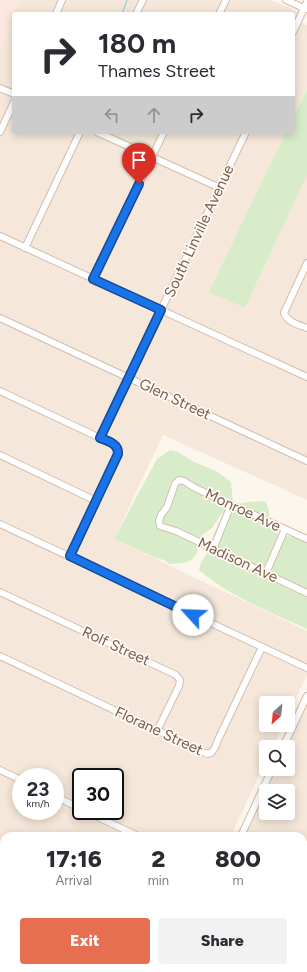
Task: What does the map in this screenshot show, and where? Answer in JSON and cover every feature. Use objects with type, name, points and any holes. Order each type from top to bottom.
[{"type":"street","points":[[57,12],[62,0]]},
{"type":"street","points":[[137,12],[142,0]]},
{"type":"street","points":[[220,12],[226,0]]},
{"type":"street","points":[[286,0],[306,7],[295,28]]},
{"type":"street","points":[[0,88],[12,93]]},
{"type":"street","points":[[0,132],[12,106]]},
{"type":"street","points":[[25,248],[79,134]]},
{"type":"street","points":[[101,134],[220,188]]},
{"type":"street","points":[[93,279],[163,134]]},
{"type":"street","name":"South Linville Avenue","points":[[100,438],[245,134]]},
{"type":"street","points":[[0,236],[307,377]]},
{"type":"street","points":[[307,263],[284,311],[285,315],[290,321],[307,328]]},
{"type":"street","name":"Glen Street","points":[[0,318],[307,460]]},
{"type":"street","points":[[0,391],[115,445],[118,448],[118,452],[70,556]]},
{"type":"street","points":[[0,456],[96,501]]},
{"type":"street","name":"Monroe Ave","points":[[168,530],[160,526],[159,520],[167,507],[175,484],[179,480],[184,480],[195,488],[307,539]]},
{"type":"street","points":[[213,549],[231,505]]},
{"type":"street","points":[[0,524],[307,668]]},
{"type":"street","points":[[266,573],[285,529]]},
{"type":"street","name":"Madison Ave","points":[[168,530],[176,531],[307,592]]},
{"type":"street","name":"Rolf Street","points":[[0,592],[176,675],[180,680],[179,686],[158,730]]},
{"type":"street","name":"Florane Street","points":[[0,656],[207,754],[211,753],[215,748],[262,647]]},
{"type":"street","points":[[286,740],[307,696]]},
{"type":"street","points":[[0,770],[12,776]]},
{"type":"street","points":[[243,832],[269,776]]},
{"type":"street","points":[[104,820],[130,832]]},
{"type":"shaded area","points":[[0,0],[19,0],[14,12],[12,12],[9,22],[12,23],[0,48]]},
{"type":"shaded area","points":[[19,0],[271,0],[299,12],[296,20],[307,25],[307,87],[295,113],[295,12],[14,12]]},
{"type":"shaded area","points":[[12,15],[12,24],[9,22]]},
{"type":"shaded area","points":[[12,24],[12,134],[285,134],[210,292],[245,308],[307,175],[307,500],[163,435],[114,539],[307,631],[307,675],[295,700],[295,696],[259,696],[259,732],[280,732],[276,740],[259,740],[259,776],[233,831],[234,832],[0,832],[0,48]]},
{"type":"shaded area","points":[[307,697],[307,832],[243,832],[259,798],[259,820],[295,820],[295,784],[266,784],[270,776],[295,776],[295,740],[286,740],[290,732],[295,732],[295,722]]},
{"type":"green space","points":[[307,89],[307,175],[245,308],[209,292],[285,134],[295,134],[295,114]]},
{"type":"green space","points":[[170,450],[178,452],[194,462],[216,471],[231,482],[233,504],[222,513],[212,528],[201,536],[197,551],[192,559],[184,563],[169,564],[164,560],[156,558],[114,539],[157,459]]},
{"type":"green space","points":[[247,502],[266,502],[269,511],[269,523],[275,532],[285,536],[307,535],[307,629],[237,596],[211,580],[199,570],[218,525],[225,514],[238,505]]},
{"type":"waterway","points":[[123,12],[127,0]]},
{"type":"route","points":[[139,184],[93,279],[161,310],[100,438],[115,445],[118,448],[118,454],[70,556],[193,615]]}]
